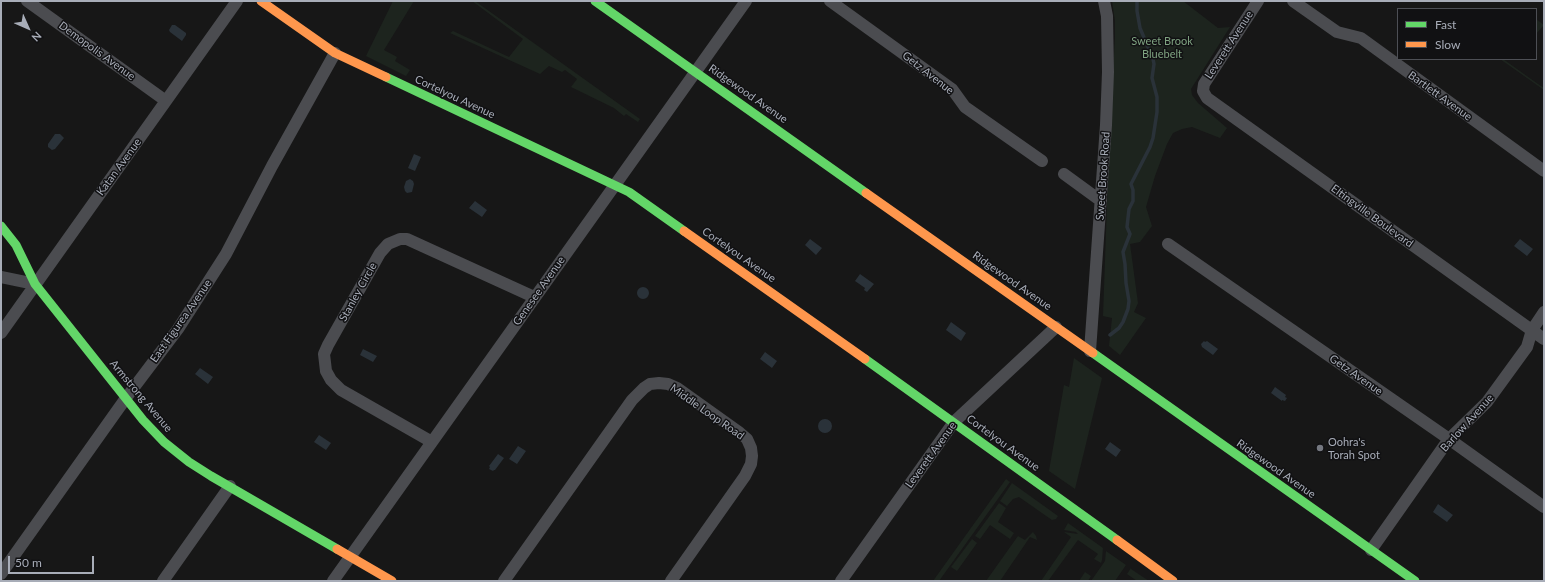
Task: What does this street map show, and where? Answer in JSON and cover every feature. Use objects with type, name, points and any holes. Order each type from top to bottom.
[{"type":"street","name":"Demopolis Avenue","points":[[27,1],[166,101]]},
{"type":"street","name":"Katan Avenue","points":[[1,333],[237,1]]},
{"type":"street","name":"Cortelyou Avenue","points":[[261,1],[335,53],[635,195],[954,422],[1173,581]]},
{"type":"street","name":"Ridgewood Avenue","points":[[596,1],[1414,581]]},
{"type":"street","name":"Genesee Avenue","points":[[334,581],[534,297],[746,1]]},
{"type":"street","name":"Getz Avenue","points":[[830,1],[952,90],[965,107],[1042,161]]},
{"type":"street","name":"Sweet Brook Road","points":[[1090,351],[1106,125],[1108,72],[1107,16],[1104,1]]},
{"type":"street","name":"Leverett Avenue","points":[[1203,91],[1204,84],[1258,1]]},
{"type":"street","name":"Bartlett Avenue","points":[[1293,1],[1337,32],[1361,38],[1544,171]]},
{"type":"street","name":"East Figurea Avenue","points":[[1,574],[126,398],[178,329],[226,254],[272,166],[335,53]]},
{"type":"street","name":"Eltingville Boulevard","points":[[1203,91],[1207,98],[1544,339]]},
{"type":"street","points":[[1064,174],[1101,201]]},
{"type":"street","name":"Armstrong Avenue","points":[[1,226],[16,245],[35,284],[143,420],[164,442],[189,462],[392,581]]},
{"type":"street","name":"Stanley Circle","points":[[432,442],[341,390],[331,380],[326,372],[324,354],[328,345],[380,253],[388,244],[407,239],[534,297]]},
{"type":"street","name":"Getz Avenue","points":[[1168,244],[1449,439],[1544,507]]},
{"type":"street","points":[[1,277],[35,284]]},
{"type":"street","name":"Barlow Avenue","points":[[1371,550],[1449,439],[1487,402],[1527,347],[1532,330],[1544,312]]},
{"type":"street","name":"Leverett Avenue","points":[[841,581],[954,422],[1056,327]]},
{"type":"street","name":"Middle Loop Road","points":[[504,581],[632,400],[650,384],[658,383],[668,384],[677,388],[740,433],[746,439],[752,456],[748,471],[671,581]]},
{"type":"street","points":[[163,581],[230,486]]},
{"type":"green space","points":[[393,1],[414,1],[384,50],[397,57],[395,61],[410,70],[406,76],[366,56]]},
{"type":"green space","points":[[472,1],[475,1],[640,119],[638,122],[626,114],[624,116],[614,108],[571,87],[577,79],[565,70],[562,72],[549,66],[540,74],[450,33],[453,31],[509,57],[523,39]]},
{"type":"green space","name":"Sweet Brook Bluebelt","points":[[1112,1],[1183,1],[1218,28],[1230,27],[1191,89],[1192,95],[1198,103],[1227,128],[1220,138],[1192,127],[1182,129],[1173,133],[1167,144],[1155,176],[1146,207],[1152,226],[1140,242],[1130,244],[1138,303],[1134,312],[1146,318],[1120,355],[1109,346],[1112,318],[1103,316],[1115,36],[1115,21]]},
{"type":"green space","points":[[1537,20],[1544,25],[1537,33]]},
{"type":"green space","points":[[1501,60],[1504,60],[1544,88],[1544,90]]},
{"type":"green space","points":[[1074,358],[1102,378],[1075,489],[1049,471],[1064,385],[1069,387]]},
{"type":"green space","points":[[1006,479],[1010,482],[939,581],[933,581]]},
{"type":"green space","points":[[1012,483],[1058,516],[1056,519],[1052,520],[1019,497],[1013,499],[1007,506],[1000,501]]},
{"type":"green space","points":[[999,503],[1006,508],[998,522],[1014,533],[1010,539],[990,525],[980,539],[975,536]]},
{"type":"green space","points":[[1068,523],[1103,548],[1101,563],[1094,559],[1098,554],[1078,540],[1048,581],[1041,581],[1071,537],[1064,532],[1078,534],[1076,532],[1064,530]]},
{"type":"green space","points":[[1033,532],[1037,540],[1030,537],[1000,581],[986,581],[1018,536],[1025,540]]},
{"type":"green space","points":[[972,539],[977,543],[957,571],[951,567]]},
{"type":"green space","points":[[1106,551],[1126,565],[1115,581],[1091,581],[1105,561]]},
{"type":"green space","points":[[1131,568],[1149,581],[1137,581],[1127,574]]},
{"type":"green space","points":[[1085,572],[1091,576],[1088,581],[1079,581]]},
{"type":"shaded area","points":[[172,25],[175,25],[186,33],[182,41],[170,32],[169,30]]},
{"type":"shaded area","points":[[55,134],[60,134],[64,138],[55,149],[52,150],[48,147],[48,144]]},
{"type":"shaded area","points":[[414,154],[421,157],[415,171],[408,168]]},
{"type":"shaded area","points":[[410,179],[414,184],[412,192],[407,193],[404,187],[406,181]]},
{"type":"shaded area","points":[[475,201],[487,210],[482,217],[469,208]]},
{"type":"shaded area","points":[[810,239],[822,248],[816,255],[805,245]]},
{"type":"shaded area","points":[[1520,239],[1533,249],[1527,256],[1514,246]]},
{"type":"shaded area","points":[[860,274],[874,284],[867,292],[864,290],[865,288],[855,281]]},
{"type":"shaded area","points":[[641,287],[645,287],[649,293],[645,299],[641,299],[637,295],[637,291]]},
{"type":"shaded area","points":[[951,322],[966,333],[961,341],[946,330]]},
{"type":"shaded area","points":[[1204,341],[1207,341],[1218,349],[1213,355],[1202,347],[1201,344]]},
{"type":"shaded area","points":[[363,349],[377,356],[373,362],[360,355]]},
{"type":"shaded area","points":[[765,352],[777,361],[772,368],[760,359]]},
{"type":"shaded area","points":[[200,368],[213,377],[208,384],[195,374]]},
{"type":"shaded area","points":[[1275,387],[1286,395],[1285,397],[1287,398],[1285,401],[1282,401],[1271,393]]},
{"type":"shaded area","points":[[825,419],[830,421],[832,426],[830,431],[825,433],[820,431],[818,426],[820,421]]},
{"type":"shaded area","points":[[319,435],[331,443],[326,450],[314,442]]},
{"type":"shaded area","points":[[1110,442],[1121,450],[1116,457],[1105,449]]},
{"type":"shaded area","points":[[518,446],[526,451],[517,464],[509,459]]},
{"type":"shaded area","points":[[498,454],[504,458],[493,471],[489,469],[489,466]]},
{"type":"shaded area","points":[[1438,504],[1453,515],[1447,522],[1433,512]]},
{"type":"waterway","points":[[1110,335],[1119,328],[1128,309],[1129,301],[1123,252],[1130,234],[1127,227],[1129,209],[1133,201],[1133,190],[1131,184],[1150,147],[1157,112],[1157,97],[1152,78],[1154,64],[1140,28],[1137,1]]},
{"type":"traffic: fast","points":[[595,1],[866,193]]},
{"type":"traffic: fast","points":[[386,77],[629,192],[684,231]]},
{"type":"traffic: fast","points":[[1,226],[16,245],[35,284],[143,420],[164,442],[189,462],[211,476],[337,549]]},
{"type":"traffic: fast","points":[[1093,353],[1415,581]]},
{"type":"traffic: fast","points":[[865,359],[1117,540]]},
{"type":"traffic: slow","points":[[261,1],[335,53],[386,77]]},
{"type":"traffic: slow","points":[[866,193],[1093,353]]},
{"type":"traffic: slow","points":[[684,231],[865,359]]},
{"type":"traffic: slow","points":[[1117,540],[1173,581]]},
{"type":"traffic: slow","points":[[337,549],[392,581]]},
{"type":"place","name":"Oohra's Torah Spot","points":[[1320,448]]}]
